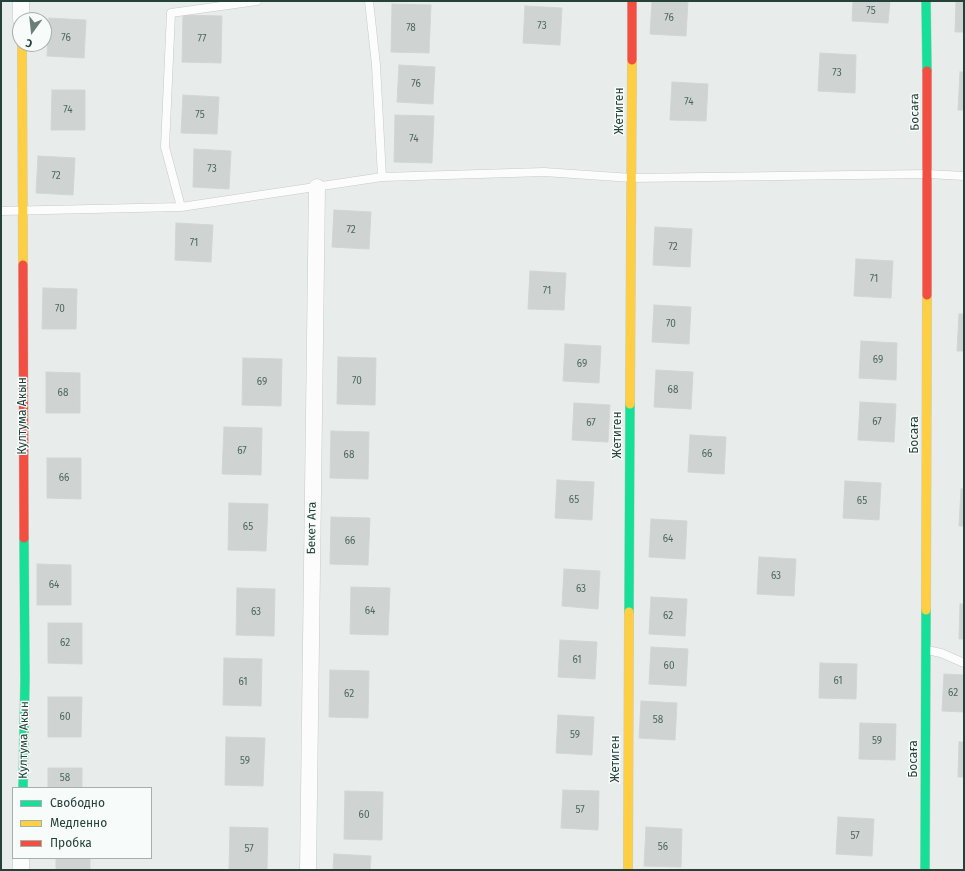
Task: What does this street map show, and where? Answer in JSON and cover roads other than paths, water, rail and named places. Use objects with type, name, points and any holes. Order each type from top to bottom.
[{"type":"street","points":[[21,1],[22,12]]},
{"type":"street","name":"Жетиген","points":[[628,870],[632,1]]},
{"type":"street","name":"Босаға","points":[[925,870],[928,174],[926,1]]},
{"type":"street","name":"Култума Акын","points":[[22,52],[25,664],[23,787]]},
{"type":"street","name":"Бекет Ата","points":[[308,870],[317,187]]},
{"type":"street","points":[[21,859],[21,870]]},
{"type":"lane","points":[[181,207],[165,147],[171,13],[257,1]]},
{"type":"lane","points":[[369,1],[376,65],[382,176]]},
{"type":"lane","points":[[1,211],[181,207],[382,176],[544,172],[632,178],[928,174],[964,176]]},
{"type":"lane","points":[[927,650],[941,653],[964,662]]}]
